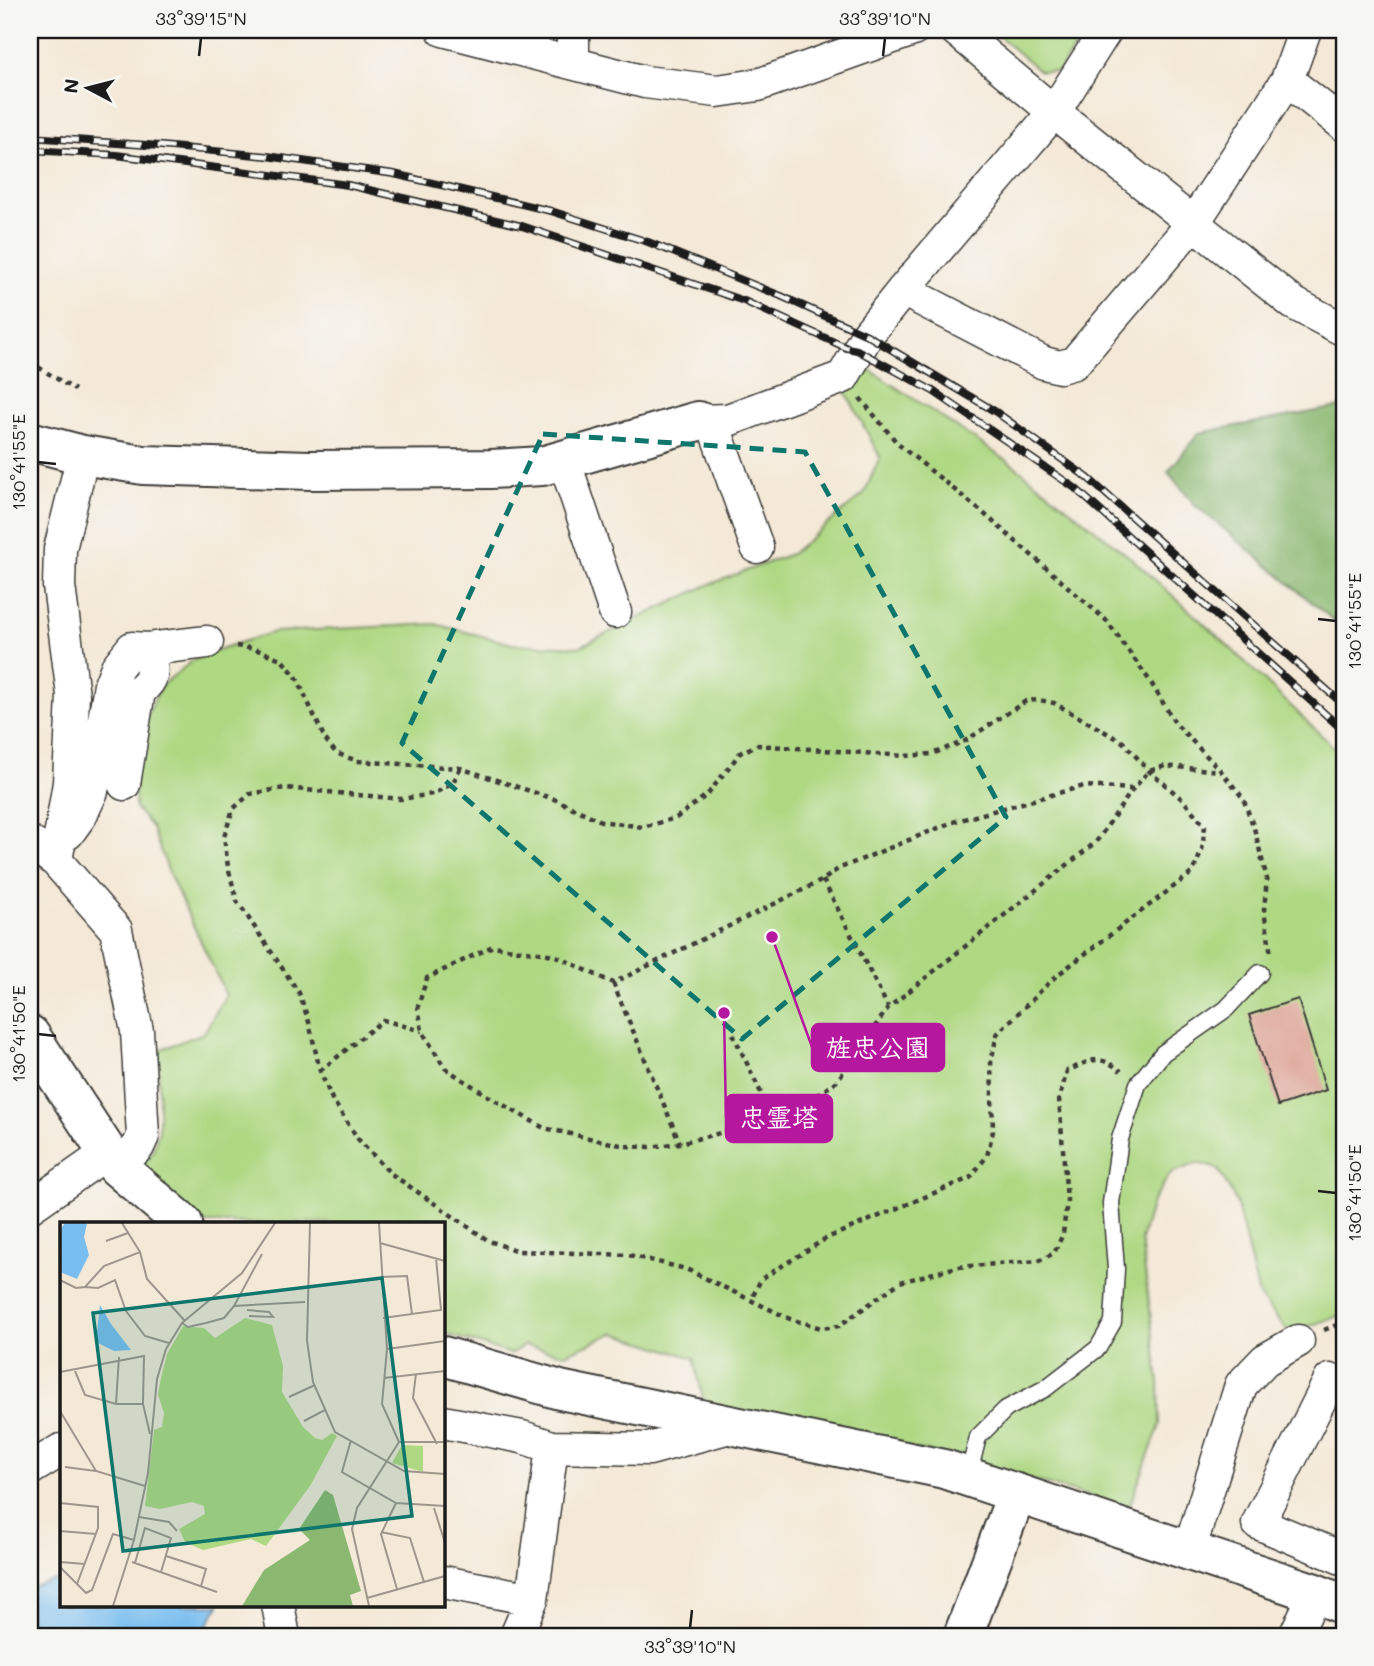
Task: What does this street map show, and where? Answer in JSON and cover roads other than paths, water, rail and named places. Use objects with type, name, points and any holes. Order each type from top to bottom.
[{"type":"street","points":[[443,30],[645,82],[717,91],[758,85],[913,30]]},
{"type":"street","points":[[573,30],[573,63]]},
{"type":"street","points":[[956,30],[1293,303],[1344,330]]},
{"type":"street","points":[[30,441],[83,455],[143,466],[491,470],[542,466],[705,421],[728,420],[843,377],[867,335],[1054,111],[1106,30]]},
{"type":"street","points":[[903,290],[1044,363],[1060,367],[1074,363],[1194,222],[1287,80],[1305,30]]},
{"type":"street","points":[[1287,80],[1344,125]]},
{"type":"street","points":[[705,421],[757,547]]},
{"type":"street","points":[[48,849],[69,783],[73,695],[59,586],[60,549],[83,455]]},
{"type":"street","points":[[564,460],[615,612]]},
{"type":"street","points":[[48,849],[81,814],[92,791],[110,685],[117,667],[132,648],[148,649],[207,642]]},
{"type":"street","points":[[124,784],[139,691],[149,684],[153,671],[148,649]]},
{"type":"street","points":[[30,1207],[138,1147],[143,1136],[134,1018],[116,930],[48,849]]},
{"type":"street","points":[[30,1035],[112,1160],[182,1222]]},
{"type":"street","points":[[1189,1551],[1241,1385],[1265,1360],[1298,1341]]},
{"type":"street","points":[[444,1356],[560,1390],[944,1469],[1330,1599],[1294,1636]]},
{"type":"street","points":[[1344,1386],[1330,1380],[1258,1523],[1344,1559]]},
{"type":"street","points":[[444,1422],[522,1437],[552,1447],[649,1449],[737,1425]]},
{"type":"street","points":[[516,1636],[532,1599],[552,1447]]},
{"type":"street","points":[[30,1469],[60,1451]]},
{"type":"street","points":[[963,1636],[1017,1493]]},
{"type":"street","points":[[444,1582],[532,1599]]},
{"type":"street","points":[[278,1606],[284,1636]]},
{"type":"lane","points":[[968,1477],[978,1437],[1006,1409],[1045,1388],[1098,1348],[1113,1322],[1116,1269],[1111,1203],[1120,1139],[1138,1084],[1163,1053],[1226,1009],[1260,972]]},
{"type":"water","points":[[60,1578],[60,1606],[218,1606],[201,1636],[30,1636],[30,1587]]},
{"type":"railway","points":[[30,137],[267,156],[394,174],[551,211],[648,242],[781,296],[867,335],[996,412],[1088,478],[1344,705]]},
{"type":"railway","points":[[30,150],[116,155],[348,185],[522,226],[744,301],[847,348],[857,350],[933,391],[1075,488],[1344,731]]},
{"type":"place","name":"旌忠公園","points":[[772,937]]},
{"type":"place","name":"忠霊塔","points":[[724,1013]]}]
